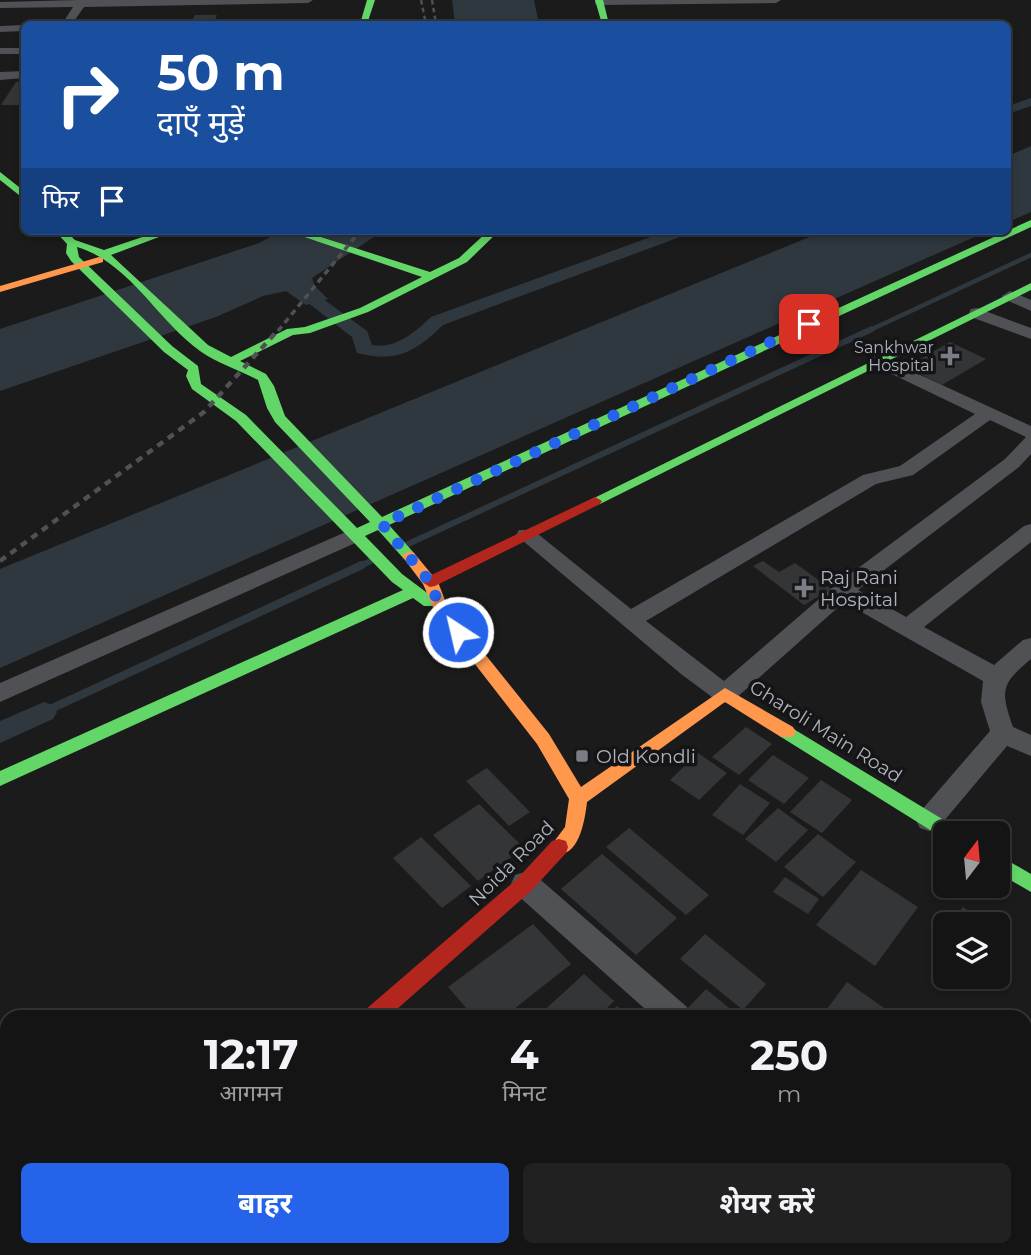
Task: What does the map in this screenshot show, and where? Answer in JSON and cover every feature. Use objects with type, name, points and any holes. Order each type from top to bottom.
[{"type":"street","points":[[0,5],[48,2],[308,0]]},
{"type":"street","points":[[364,21],[371,0]]},
{"type":"street","points":[[605,21],[599,1],[776,0]]},
{"type":"street","points":[[66,19],[82,2]]},
{"type":"street","points":[[0,19],[36,18]]},
{"type":"street","points":[[0,29],[21,28]]},
{"type":"street","points":[[0,40],[21,40]]},
{"type":"street","points":[[0,51],[21,51]]},
{"type":"street","points":[[0,63],[21,63]]},
{"type":"street","points":[[0,76],[21,75]]},
{"type":"street","points":[[0,175],[21,192]]},
{"type":"street","points":[[0,203],[21,195]]},
{"type":"street","points":[[1011,232],[1031,223]]},
{"type":"street","points":[[63,235],[80,260],[169,349],[194,369]]},
{"type":"street","points":[[0,281],[80,260],[107,257],[160,235]]},
{"type":"street","points":[[304,235],[431,276]]},
{"type":"street","points":[[194,369],[225,360],[291,331],[306,331],[364,310],[463,260],[490,235]]},
{"type":"street","points":[[0,693],[357,537],[380,521],[1005,235]]},
{"type":"street","points":[[0,289],[80,260],[107,257],[194,339],[225,360],[250,368],[267,382],[271,409],[297,440],[380,521],[430,582],[441,610],[543,739],[578,798]]},
{"type":"street","points":[[430,582],[1031,286]]},
{"type":"street","points":[[1010,296],[1031,306]]},
{"type":"street","points":[[977,313],[1031,334]]},
{"type":"street","points":[[250,368],[302,338],[306,331]]},
{"type":"street","points":[[879,361],[1031,433]]},
{"type":"street","points":[[194,369],[192,376],[196,386],[241,418],[397,578],[412,592],[441,610]]},
{"type":"street","points":[[224,406],[254,407],[268,397]]},
{"type":"street","points":[[631,619],[870,479],[906,471],[988,413]]},
{"type":"street","points":[[526,535],[689,668],[725,694],[752,667],[842,592],[1012,463],[1031,442]]},
{"type":"street","points":[[908,628],[1031,531]]},
{"type":"street","points":[[0,779],[412,592]]},
{"type":"street","points":[[842,592],[995,677]]},
{"type":"street","points":[[1031,646],[995,677],[991,696],[1003,733],[1031,746]]},
{"type":"street","name":"Gharoli Main Road","points":[[578,798],[725,694],[933,823]]},
{"type":"street","points":[[943,821],[1003,733]]},
{"type":"street","name":"Noida Road","points":[[380,1010],[525,884],[574,830],[578,798]]},
{"type":"street","points":[[1010,871],[1031,884]]},
{"type":"street","points":[[525,884],[668,1010]]},
{"type":"shaded area","points":[[452,0],[534,0],[538,21],[455,21]]},
{"type":"shaded area","points":[[1031,146],[1031,212],[1011,221],[1011,155]]},
{"type":"shaded area","points":[[274,235],[377,235],[312,278],[315,286],[328,299],[306,305],[286,291],[263,296],[216,317],[0,391],[0,329],[259,243]]},
{"type":"shaded area","points":[[814,235],[979,235],[0,668],[0,569]]},
{"type":"building","points":[[195,15],[217,15],[214,21],[192,21]]},
{"type":"building","points":[[16,82],[21,82],[21,105],[1,105]]},
{"type":"building","points":[[950,342],[986,359],[942,385],[906,367]]},
{"type":"building","points":[[763,561],[779,572],[795,563],[831,589],[804,605],[753,566]]},
{"type":"building","points":[[746,727],[772,744],[739,775],[712,757]]},
{"type":"building","points":[[698,753],[727,773],[699,800],[670,780]]},
{"type":"building","points":[[773,755],[809,778],[784,804],[748,780]]},
{"type":"building","points":[[487,768],[530,812],[509,826],[466,781]]},
{"type":"building","points":[[821,780],[852,800],[822,833],[790,812]]},
{"type":"building","points":[[740,784],[770,803],[743,835],[712,815]]},
{"type":"building","points":[[479,804],[524,848],[478,881],[433,835]]},
{"type":"building","points":[[778,808],[808,830],[776,862],[745,839]]},
{"type":"building","points":[[629,828],[709,895],[686,915],[606,847]]},
{"type":"building","points":[[818,834],[856,862],[823,897],[784,867]]},
{"type":"building","points":[[421,837],[471,886],[442,908],[393,858]]},
{"type":"building","points":[[602,854],[677,918],[636,955],[561,889]]},
{"type":"building","points":[[861,870],[918,907],[875,966],[816,925]]},
{"type":"building","points":[[785,877],[819,899],[808,914],[773,892]]},
{"type":"building","points":[[533,924],[571,964],[513,1010],[468,1010],[448,987]]},
{"type":"building","points":[[705,934],[766,984],[743,1010],[680,959]]},
{"type":"building","points":[[584,974],[614,1001],[605,1010],[544,1010]]},
{"type":"building","points":[[847,982],[887,1010],[826,1010]]},
{"type":"building","points":[[706,989],[732,1010],[688,1010]]},
{"type":"waterway","points":[[1011,109],[1031,102]]},
{"type":"waterway","points":[[316,302],[361,335],[364,349],[386,353],[417,340],[437,321],[671,235]]},
{"type":"waterway","points":[[868,331],[1031,255]]},
{"type":"waterway","points":[[406,545],[872,329]]},
{"type":"waterway","points":[[358,567],[373,560]]},
{"type":"waterway","points":[[44,712],[362,565]]},
{"type":"waterway","points":[[0,733],[44,712]]},
{"type":"railway","points":[[421,0],[425,21]]},
{"type":"railway","points":[[432,0],[436,21]]},
{"type":"railway","points":[[278,331],[357,235]]},
{"type":"railway","points":[[0,561],[204,412],[279,329]]},
{"type":"traffic: fast","points":[[364,21],[371,0]]},
{"type":"traffic: fast","points":[[599,0],[605,21]]},
{"type":"traffic: fast","points":[[0,175],[21,193]]},
{"type":"traffic: fast","points":[[1011,232],[1031,223]]},
{"type":"traffic: fast","points":[[64,235],[71,242],[95,249],[116,263],[204,348],[262,377],[268,386],[273,408],[280,419],[409,556]]},
{"type":"traffic: fast","points":[[104,254],[159,235]]},
{"type":"traffic: fast","points":[[304,235],[431,276]]},
{"type":"traffic: fast","points":[[230,362],[291,331],[306,331],[364,310],[463,260],[490,235]]},
{"type":"traffic: fast","points":[[355,535],[1005,235]]},
{"type":"traffic: fast","points":[[72,245],[71,253],[75,259],[168,349],[194,369],[192,376],[196,386],[241,418],[397,578],[429,602]]},
{"type":"traffic: fast","points":[[595,501],[1031,286]]},
{"type":"traffic: fast","points":[[0,779],[412,592]]},
{"type":"traffic: fast","points":[[787,732],[933,822]]},
{"type":"traffic: fast","points":[[1010,871],[1031,884]]},
{"type":"traffic: slow","points":[[0,289],[99,260]]},
{"type":"traffic: slow","points":[[409,556],[430,582],[441,610],[543,739],[578,798],[574,830],[559,847]]},
{"type":"traffic: slow","points":[[578,798],[725,694],[787,732]]},
{"type":"traffic: jam","points":[[430,582],[595,501]]},
{"type":"traffic: jam","points":[[380,1010],[525,884],[559,847]]},
{"type":"place","name":"Sankhwar Hospital","points":[[950,356]]},
{"type":"place","name":"Raj Rani Hospital","points":[[804,588]]},
{"type":"place","name":"Old Kondli","points":[[582,756]]},
{"type":"route","points":[[458,632],[441,610],[430,582],[382,524],[809,324]]}]
